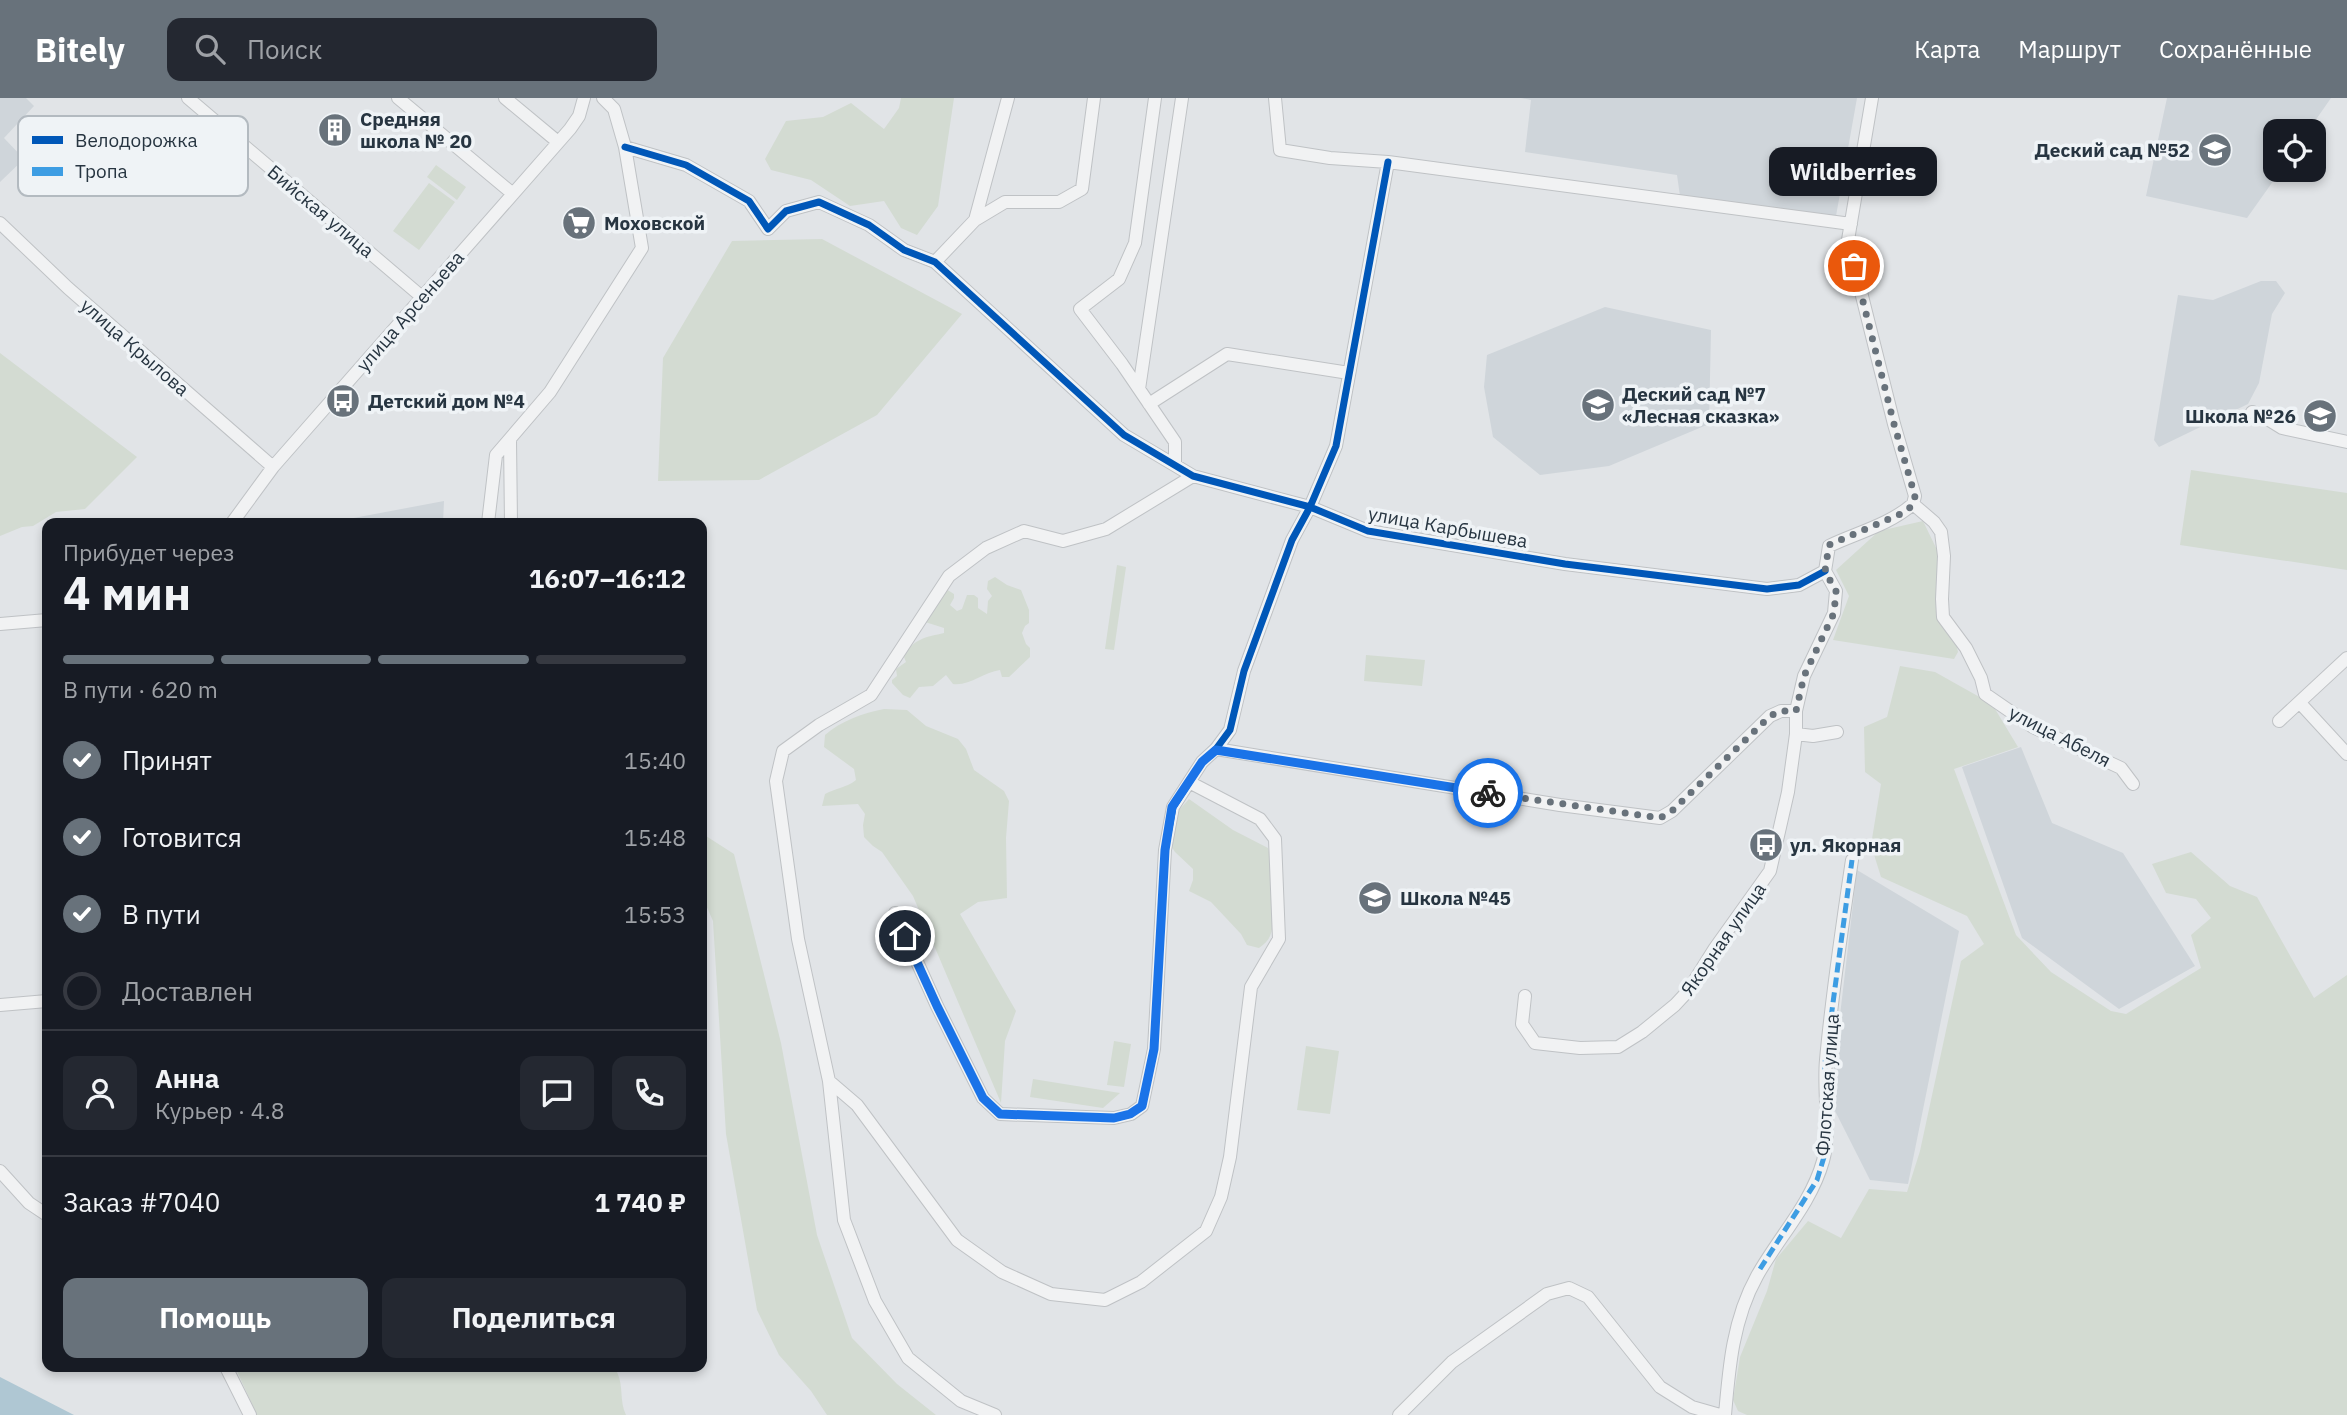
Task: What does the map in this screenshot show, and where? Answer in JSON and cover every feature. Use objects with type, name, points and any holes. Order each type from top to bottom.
[{"type":"street","name":"Бийская улица","points":[[188,98],[209,116]]},
{"type":"street","points":[[398,98],[513,194]]},
{"type":"street","points":[[505,98],[558,142]]},
{"type":"street","name":"улица Арсеньева","points":[[236,518],[274,467],[558,142],[579,116],[584,98]]},
{"type":"street","points":[[489,518],[496,455],[550,392],[642,248],[625,147],[614,109],[603,98]]},
{"type":"street","points":[[975,220],[1008,98]]},
{"type":"street","points":[[625,147],[686,165],[749,201],[768,229],[786,211],[819,202],[869,225],[904,250],[935,262],[975,220],[1005,202],[1059,202],[1082,189],[1094,98]]},
{"type":"street","points":[[1155,98],[1135,243],[1119,279],[1080,309],[1175,442],[1175,465]]},
{"type":"street","points":[[1139,389],[1182,98]]},
{"type":"street","points":[[1275,98],[1280,150],[1851,224]]},
{"type":"street","points":[[1825,571],[1829,545],[1903,513],[1913,505],[1915,496],[1848,240],[1872,98]]},
{"type":"street","name":"Бийская улица","points":[[248,149],[422,297]]},
{"type":"street","points":[[895,913],[983,1098],[1000,1114],[1114,1118],[1130,1114],[1142,1106],[1154,1049],[1165,850],[1172,807],[1202,762],[1216,750],[1230,730],[1244,671],[1292,540],[1310,507],[1336,446],[1388,162]]},
{"type":"street","name":"улица Крылова","points":[[0,223],[68,288],[274,467]]},
{"type":"street","name":"улица Карбышева","points":[[935,262],[1125,435],[1193,476],[1310,507],[1368,531],[1565,564],[1767,589],[1799,585],[1825,571]]},
{"type":"street","points":[[1149,404],[1227,354],[1349,373]]},
{"type":"street","points":[[2252,412],[2282,428],[2347,442]]},
{"type":"street","points":[[509,440],[511,518]]},
{"type":"street","points":[[995,1415],[961,1401],[908,1358],[875,1301],[844,1220],[829,1081],[798,939],[776,781],[783,751],[819,725],[871,695],[949,576],[986,548],[1024,531],[1063,541],[1106,529],[1193,476]]},
{"type":"street","name":"улица Абеля","points":[[1913,505],[1934,522],[1941,532],[1944,556],[1943,617],[1966,648],[1981,678],[1985,694],[2033,727],[2121,768],[2133,784]]},
{"type":"street","name":"Якорная улица","points":[[1525,996],[1522,1024],[1535,1043],[1580,1048],[1618,1047],[1642,1032],[1688,991],[1714,948],[1770,871],[1788,792],[1796,734],[1796,711],[1804,676],[1834,613],[1836,591],[1825,571]]},
{"type":"street","points":[[0,624],[42,620]]},
{"type":"street","points":[[2279,721],[2347,658]]},
{"type":"street","points":[[2300,703],[2347,754]]},
{"type":"street","points":[[1216,750],[1560,805],[1660,818],[1672,811],[1770,716],[1781,711],[1796,711]]},
{"type":"street","points":[[1796,734],[1813,736],[1837,732]]},
{"type":"street","points":[[829,1081],[858,1105],[957,1240],[1002,1272],[1051,1294],[1105,1300],[1141,1282],[1206,1231],[1221,1197],[1230,1157],[1251,987],[1279,939],[1275,839],[1260,819],[1189,782]]},
{"type":"street","name":"Флотская улица","points":[[1723,1415],[1734,1338],[1744,1305],[1760,1269],[1818,1180],[1824,1157],[1825,1063],[1852,860]]},
{"type":"street","points":[[0,1005],[42,1001]]},
{"type":"street","points":[[0,1171],[29,1203],[42,1212]]},
{"type":"street","points":[[1399,1415],[1452,1363],[1548,1294],[1569,1288],[1588,1297],[1660,1387],[1692,1407],[1723,1415]]},
{"type":"street","points":[[228,1372],[250,1415]]},
{"type":"shaded area","points":[[0,98],[26,98],[34,106],[25,116],[18,116],[18,123],[4,138],[18,153],[18,165],[0,182]]},
{"type":"shaded area","points":[[901,98],[954,98],[938,206],[917,235],[901,228],[884,201],[850,206],[811,180],[771,170],[765,159],[786,121],[823,117],[851,103],[884,129],[899,108]]},
{"type":"shaded area","points":[[1521,98],[1857,98],[1836,216],[1680,196],[1677,175],[1525,152],[1531,100]]},
{"type":"shaded area","name":"Деский сад №52","points":[[2167,98],[2331,98],[2316,119],[2263,119],[2263,182],[2272,182],[2247,218],[2146,196]]},
{"type":"shaded area","points":[[436,165],[466,187],[457,200],[427,177]]},
{"type":"shaded area","points":[[429,183],[455,202],[419,250],[393,231]]},
{"type":"shaded area","points":[[822,239],[962,314],[877,415],[759,480],[658,481],[663,358],[732,241]]},
{"type":"shaded area","points":[[2261,281],[2276,281],[2285,293],[2272,314],[2259,383],[2248,404],[2159,447],[2154,440],[2178,295],[2213,300]]},
{"type":"shaded area","name":"Деский сад №7 «Лесная сказка»","points":[[1605,307],[1711,330],[1709,424],[1609,466],[1540,475],[1493,437],[1484,387],[1487,355]]},
{"type":"shaded area","points":[[0,353],[137,457],[85,509],[56,512],[42,518],[33,526],[22,527],[0,536]]},
{"type":"shaded area","points":[[2191,470],[2347,493],[2347,570],[2180,545]]},
{"type":"shaded area","points":[[444,501],[443,518],[354,518]]},
{"type":"shaded area","points":[[1923,521],[1939,554],[1940,615],[1956,643],[1958,652],[1954,659],[1833,640],[1849,596],[1836,570],[1879,531]]},
{"type":"shaded area","points":[[1117,565],[1126,567],[1114,650],[1105,649]]},
{"type":"shaded area","points":[[995,577],[1021,590],[1029,610],[1029,623],[1022,633],[1030,648],[1030,657],[1009,677],[1002,677],[1000,670],[965,683],[953,684],[946,675],[933,686],[919,687],[910,698],[903,695],[892,683],[897,676],[896,669],[906,662],[904,657],[916,642],[944,633],[944,628],[922,621],[946,589],[954,594],[950,605],[957,611],[962,609],[967,595],[974,595],[978,598],[978,608],[987,614],[988,601],[992,596],[987,589],[988,581]]},
{"type":"shaded area","points":[[1366,655],[1425,660],[1422,686],[1364,681]]},
{"type":"shaded area","points":[[1900,666],[1935,672],[1992,704],[2018,747],[1954,769],[2016,935],[2051,972],[2111,1011],[2126,1014],[2201,968],[2191,935],[2211,918],[2196,899],[2166,893],[2152,864],[2191,852],[2230,886],[2257,897],[2314,998],[2347,975],[2347,1415],[1747,1415],[1738,1411],[1733,1400],[1740,1357],[1767,1291],[1776,1259],[1808,1221],[1841,1238],[1869,1189],[1907,1192],[1920,1151],[1961,961],[1984,944],[1967,916],[1881,877],[1871,845],[1881,784],[1865,772],[1864,727],[1887,717]]},
{"type":"shaded area","points":[[884,709],[907,710],[926,726],[958,739],[966,749],[974,770],[1004,791],[1009,801],[1006,838],[1007,898],[978,902],[960,914],[1016,1011],[1005,1041],[1001,1103],[913,896],[882,852],[864,837],[865,814],[858,804],[822,806],[825,794],[856,780],[854,769],[824,747],[825,735],[853,718]]},
{"type":"shaded area","points":[[2021,747],[2052,823],[2123,853],[2195,966],[2119,1009],[2022,938],[1962,767]]},
{"type":"shaded area","points":[[1189,799],[1233,830],[1268,848],[1273,879],[1274,917],[1269,938],[1259,948],[1247,945],[1241,934],[1211,902],[1189,891],[1193,869],[1169,843],[1178,811]]},
{"type":"shaded area","points":[[707,837],[734,854],[781,1043],[817,1235],[852,1338],[897,1384],[936,1415],[827,1415],[811,1391],[779,1355],[757,1310],[726,1134],[713,921],[707,907]]},
{"type":"shaded area","points":[[1857,870],[1959,931],[1908,1184],[1870,1180],[1830,1101]]},
{"type":"shaded area","points":[[1114,1041],[1131,1044],[1124,1087],[1107,1085]]},
{"type":"shaded area","points":[[1306,1046],[1339,1051],[1330,1114],[1297,1110]]},
{"type":"shaded area","points":[[1033,1079],[1120,1093],[1103,1108],[1030,1097]]},
{"type":"shaded area","points":[[237,1372],[617,1372],[626,1415],[257,1415]]},
{"type":"water","points":[[0,1377],[74,1415],[0,1415]]},
{"type":"marked path","points":[[1760,1269],[1817,1180],[1824,1157],[1825,1063],[1852,860]]},
{"type":"cycle path","points":[[625,147],[686,165],[749,201],[768,229],[786,211],[819,202],[869,225],[904,250],[935,262],[1124,435],[1193,476],[1310,507],[1368,531],[1565,564],[1767,589],[1799,585],[1825,571]]},
{"type":"cycle path","points":[[895,913],[983,1098],[1000,1114],[1114,1118],[1131,1114],[1142,1106],[1154,1049],[1165,850],[1173,807],[1202,762],[1230,730],[1244,671],[1292,540],[1310,507],[1336,446],[1388,162]]},
{"type":"way so far","points":[[1488,793],[1660,818],[1672,811],[1770,716],[1781,711],[1796,711],[1804,676],[1834,613],[1836,591],[1825,571],[1829,545],[1903,513],[1913,505],[1915,496],[1854,266]]},
{"type":"place","name":"Средняя школа № 20","points":[[335,130]]},
{"type":"place","name":"Деский сад №52","points":[[2215,150]]},
{"type":"place","name":"Моховской","points":[[579,223]]},
{"type":"place","name":"Wildberries","points":[[1854,266]]},
{"type":"place","name":"Детский дом №4","points":[[343,401]]},
{"type":"place","name":"Деский сад №7 «Лесная сказка»","points":[[1598,405]]},
{"type":"place","name":"Школа №26","points":[[2320,416]]},
{"type":"place","name":"ул. Якорная","points":[[1766,845]]},
{"type":"place","name":"Школа №45","points":[[1375,898]]},
{"type":"route","points":[[905,936],[983,1098],[1000,1114],[1114,1118],[1130,1114],[1142,1106],[1154,1049],[1165,850],[1172,807],[1202,762],[1216,750],[1488,793]]}]
